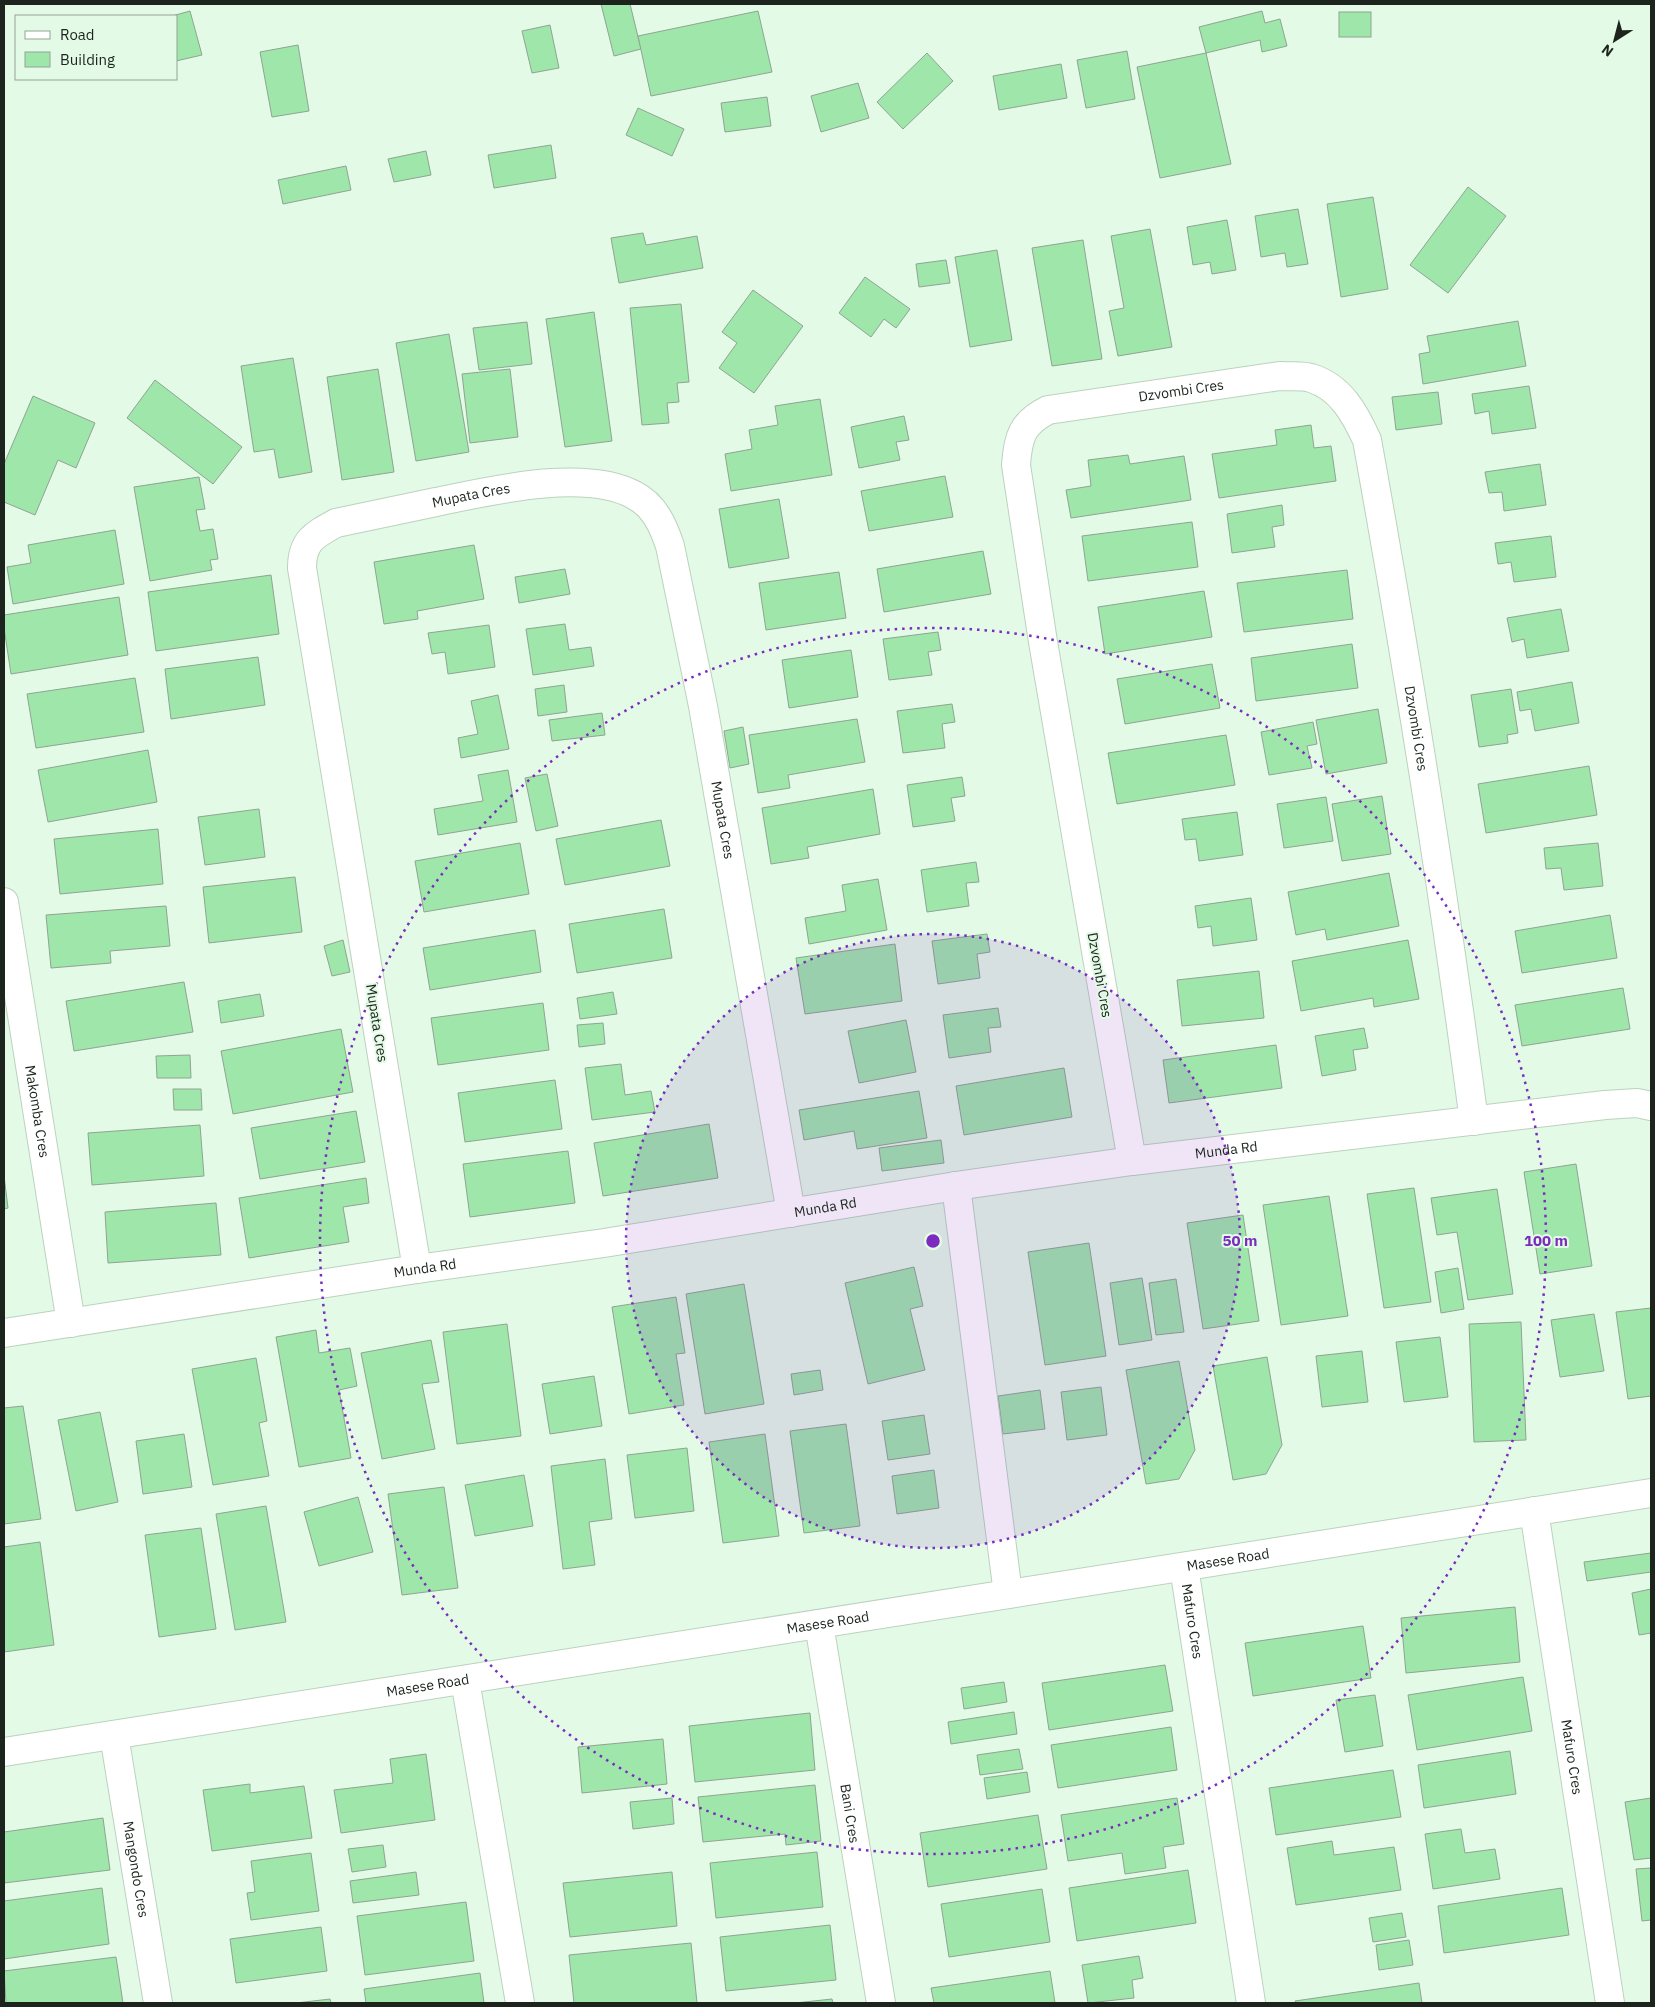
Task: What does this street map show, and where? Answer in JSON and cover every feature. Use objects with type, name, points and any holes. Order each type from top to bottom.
[{"type":"street","name":"Dzvombi Cres","points":[[1132,1161],[1043,642],[1016,465],[1017,446],[1023,430],[1034,417],[1048,410],[1280,376],[1311,378],[1337,392],[1355,414],[1367,440],[1426,780],[1474,1122]]},
{"type":"street","name":"Mupata Cres","points":[[417,1269],[302,568],[302,556],[309,541],[320,531],[336,523],[510,486],[576,483],[610,485],[635,495],[652,509],[663,526],[670,546],[703,706],[791,1213]]},
{"type":"street","name":"Makomba Cres","points":[[4,902],[71,1323]]},
{"type":"street","name":"Munda Rd","points":[[4,1333],[417,1269],[594,1244],[956,1186],[1132,1161],[1605,1105],[1637,1103],[1651,1106]]},
{"type":"street","points":[[956,1186],[1008,1594]]},
{"type":"street","name":"Masese Road","points":[[4,1752],[1651,1493]]},
{"type":"street","name":"Mafuro Cres","points":[[1534,1512],[1610,2003]]},
{"type":"street","name":"Mafuro Cres","points":[[1184,1567],[1251,2003]]},
{"type":"street","name":"Bani Cres","points":[[819,1624],[881,2003]]},
{"type":"street","points":[[465,1680],[520,2003]]},
{"type":"street","name":"Mangondo Cres","points":[[114,1735],[158,2003]]},
{"type":"building","points":[[601,4],[630,4],[641,49],[614,56]]},
{"type":"building","points":[[190,11],[202,55],[178,61],[178,15],[176,15]]},
{"type":"building","points":[[758,11],[772,72],[651,96],[638,36]]},
{"type":"building","points":[[1262,11],[1265,23],[1280,19],[1287,46],[1262,52],[1260,40],[1206,53],[1199,27]]},
{"type":"building","points":[[1339,12],[1371,12],[1371,37],[1339,37]]},
{"type":"building","points":[[550,25],[559,68],[532,73],[522,31]]},
{"type":"building","points":[[298,45],[309,111],[272,117],[260,52]]},
{"type":"building","points":[[1127,51],[1135,99],[1086,108],[1077,60]]},
{"type":"building","points":[[927,53],[953,81],[903,129],[877,102]]},
{"type":"building","points":[[1206,53],[1231,164],[1160,178],[1137,67]]},
{"type":"building","points":[[1061,64],[1067,98],[999,110],[993,76]]},
{"type":"building","points":[[858,83],[869,118],[821,132],[811,96]]},
{"type":"building","points":[[767,97],[771,126],[725,132],[721,103]]},
{"type":"building","points":[[638,108],[684,129],[672,156],[626,135]]},
{"type":"building","points":[[551,145],[556,178],[494,188],[488,155]]},
{"type":"building","points":[[426,151],[431,175],[394,182],[388,159]]},
{"type":"building","points":[[346,166],[351,190],[283,204],[278,180]]},
{"type":"building","points":[[1468,187],[1506,216],[1448,293],[1410,265]]},
{"type":"building","points":[[1373,197],[1388,289],[1341,297],[1327,204]]},
{"type":"building","points":[[1298,209],[1308,264],[1287,267],[1285,253],[1261,257],[1255,216]]},
{"type":"building","points":[[1227,220],[1236,270],[1212,274],[1210,262],[1193,265],[1187,227]]},
{"type":"building","points":[[1150,229],[1172,347],[1118,356],[1109,311],[1124,308],[1111,236]]},
{"type":"building","points":[[643,233],[646,245],[697,236],[703,268],[619,283],[611,238]]},
{"type":"building","points":[[1083,240],[1102,359],[1052,366],[1032,248]]},
{"type":"building","points":[[997,250],[1012,340],[970,347],[955,257]]},
{"type":"building","points":[[946,260],[950,283],[919,287],[916,264]]},
{"type":"building","points":[[865,277],[910,309],[896,328],[884,319],[871,337],[839,313]]},
{"type":"building","points":[[753,290],[803,326],[754,393],[719,368],[737,343],[722,332]]},
{"type":"building","points":[[681,304],[689,382],[677,383],[679,402],[667,403],[669,423],[642,425],[630,308]]},
{"type":"building","points":[[594,312],[612,441],[565,447],[546,319]]},
{"type":"building","points":[[1518,321],[1526,366],[1423,384],[1419,354],[1430,352],[1427,336]]},
{"type":"building","points":[[527,322],[532,364],[479,370],[473,328]]},
{"type":"building","points":[[449,334],[469,452],[416,461],[396,343]]},
{"type":"building","points":[[293,358],[312,472],[279,478],[274,449],[254,452],[241,366]]},
{"type":"building","points":[[378,369],[394,472],[342,480],[327,377]]},
{"type":"building","points":[[510,369],[518,437],[470,443],[462,374]]},
{"type":"building","points":[[155,380],[242,447],[213,484],[127,418]]},
{"type":"building","points":[[1529,386],[1536,428],[1492,434],[1489,411],[1475,414],[1472,394]]},
{"type":"building","points":[[1438,392],[1442,424],[1396,430],[1392,397]]},
{"type":"building","points":[[33,396],[95,423],[76,468],[58,460],[35,515],[4,502],[4,464]]},
{"type":"building","points":[[820,399],[832,475],[731,491],[725,454],[752,449],[749,430],[778,425],[775,406]]},
{"type":"building","points":[[904,416],[909,440],[896,442],[900,460],[859,468],[851,427]]},
{"type":"building","points":[[1311,425],[1314,448],[1331,446],[1336,481],[1219,498],[1212,454],[1277,445],[1275,430]]},
{"type":"building","points":[[1128,455],[1130,464],[1184,456],[1191,500],[1071,518],[1066,490],[1091,486],[1088,460]]},
{"type":"building","points":[[1540,464],[1546,505],[1504,511],[1502,492],[1489,493],[1485,472]]},
{"type":"building","points":[[945,476],[953,517],[869,531],[861,491]]},
{"type":"building","points":[[199,477],[205,509],[196,510],[200,531],[213,529],[218,559],[210,560],[212,570],[150,581],[134,487]]},
{"type":"building","points":[[779,499],[789,558],[729,568],[719,509]]},
{"type":"building","points":[[1282,505],[1284,525],[1272,527],[1275,547],[1232,553],[1227,514]]},
{"type":"building","points":[[1192,522],[1198,567],[1088,581],[1082,536]]},
{"type":"building","points":[[115,530],[124,584],[13,604],[7,567],[31,563],[28,545]]},
{"type":"building","points":[[1551,536],[1556,577],[1514,582],[1511,562],[1498,564],[1495,543]]},
{"type":"building","points":[[474,545],[484,599],[417,611],[418,619],[384,624],[374,562]]},
{"type":"building","points":[[983,551],[991,594],[884,612],[877,569]]},
{"type":"building","points":[[565,569],[570,594],[519,603],[515,577]]},
{"type":"building","points":[[1347,570],[1353,619],[1244,632],[1237,583]]},
{"type":"building","points":[[839,572],[846,618],[766,630],[759,583]]},
{"type":"building","points":[[271,575],[279,634],[156,651],[148,592]]},
{"type":"building","points":[[1204,591],[1212,637],[1105,654],[1098,607]]},
{"type":"building","points":[[119,597],[128,655],[11,674],[4,628],[4,615]]},
{"type":"building","points":[[1561,609],[1569,651],[1527,658],[1524,639],[1512,642],[1507,618]]},
{"type":"building","points":[[565,624],[569,650],[591,647],[594,666],[533,675],[526,629]]},
{"type":"building","points":[[489,625],[495,667],[448,674],[445,652],[432,654],[428,633]]},
{"type":"building","points":[[938,632],[941,650],[928,652],[932,675],[889,680],[883,639]]},
{"type":"building","points":[[1352,644],[1358,688],[1256,701],[1251,658]]},
{"type":"building","points":[[851,650],[858,697],[789,708],[782,660]]},
{"type":"building","points":[[258,657],[265,705],[171,719],[165,669]]},
{"type":"building","points":[[1212,664],[1220,708],[1125,724],[1117,679]]},
{"type":"building","points":[[135,678],[144,732],[36,748],[27,694]]},
{"type":"building","points":[[1572,682],[1579,723],[1535,731],[1531,709],[1520,711],[1517,692]]},
{"type":"building","points":[[564,685],[567,712],[538,716],[535,689]]},
{"type":"building","points":[[1511,689],[1518,733],[1507,735],[1508,743],[1479,747],[1471,695]]},
{"type":"building","points":[[498,695],[509,749],[461,758],[458,738],[478,734],[471,701]]},
{"type":"building","points":[[952,704],[955,722],[942,724],[945,748],[903,753],[897,711]]},
{"type":"building","points":[[1378,709],[1387,763],[1326,774],[1316,720]]},
{"type":"building","points":[[602,713],[605,735],[552,741],[549,720]]},
{"type":"building","points":[[857,719],[865,762],[788,775],[790,788],[758,793],[749,735]]},
{"type":"building","points":[[1313,722],[1317,744],[1307,746],[1312,768],[1269,775],[1261,732]]},
{"type":"building","points":[[743,727],[749,764],[730,768],[724,731]]},
{"type":"building","points":[[1226,735],[1235,785],[1117,804],[1108,753]]},
{"type":"building","points":[[148,750],[157,802],[48,822],[38,770]]},
{"type":"building","points":[[1589,766],[1597,815],[1486,833],[1478,784]]},
{"type":"building","points":[[508,770],[517,822],[438,835],[434,809],[483,801],[478,775]]},
{"type":"building","points":[[547,774],[558,826],[536,831],[525,778]]},
{"type":"building","points":[[962,777],[965,796],[951,798],[955,821],[913,827],[907,785]]},
{"type":"building","points":[[873,789],[880,834],[807,847],[809,858],[771,864],[762,808]]},
{"type":"building","points":[[1382,796],[1391,854],[1342,861],[1332,804]]},
{"type":"building","points":[[1326,797],[1333,841],[1284,848],[1277,804]]},
{"type":"building","points":[[259,809],[265,857],[205,865],[198,817]]},
{"type":"building","points":[[1237,812],[1243,855],[1199,861],[1196,839],[1185,840],[1182,819]]},
{"type":"building","points":[[661,820],[670,866],[565,885],[556,839]]},
{"type":"building","points":[[158,829],[163,884],[60,894],[54,839]]},
{"type":"building","points":[[520,843],[529,894],[424,912],[415,861]]},
{"type":"building","points":[[1598,843],[1603,886],[1564,890],[1561,868],[1546,869],[1544,848]]},
{"type":"building","points":[[976,862],[979,882],[966,883],[969,906],[927,912],[921,870]]},
{"type":"building","points":[[1389,873],[1399,926],[1327,940],[1325,929],[1296,935],[1288,892]]},
{"type":"building","points":[[295,877],[302,932],[209,943],[203,887]]},
{"type":"building","points":[[878,879],[887,930],[809,944],[805,918],[846,911],[842,885]]},
{"type":"building","points":[[1251,898],[1257,940],[1213,946],[1211,926],[1198,928],[1195,906]]},
{"type":"building","points":[[166,906],[170,946],[110,951],[111,963],[51,968],[46,915]]},
{"type":"building","points":[[664,909],[672,958],[577,973],[569,924]]},
{"type":"building","points":[[1610,915],[1617,958],[1522,973],[1515,931]]},
{"type":"building","points":[[535,930],[541,972],[430,990],[423,948]]},
{"type":"building","points":[[987,934],[990,952],[977,954],[980,978],[938,984],[932,941]]},
{"type":"building","points":[[343,940],[350,972],[332,976],[324,946]]},
{"type":"building","points":[[1408,940],[1419,999],[1374,1007],[1373,998],[1301,1011],[1292,961]]},
{"type":"building","points":[[895,944],[902,1001],[805,1014],[796,958]]},
{"type":"building","points":[[1259,971],[1264,1018],[1182,1026],[1177,980]]},
{"type":"building","points":[[184,982],[193,1032],[74,1051],[66,1001]]},
{"type":"building","points":[[1623,988],[1630,1029],[1522,1046],[1515,1005]]},
{"type":"building","points":[[613,992],[617,1014],[580,1019],[577,998]]},
{"type":"building","points":[[260,994],[264,1016],[221,1023],[218,1001]]},
{"type":"building","points":[[543,1003],[549,1050],[438,1065],[431,1018]]},
{"type":"building","points":[[998,1008],[1001,1027],[988,1028],[991,1052],[949,1058],[943,1015]]},
{"type":"building","points":[[906,1020],[916,1072],[859,1083],[848,1031]]},
{"type":"building","points":[[603,1023],[605,1044],[579,1047],[577,1025]]},
{"type":"building","points":[[1364,1028],[1368,1048],[1353,1050],[1356,1070],[1322,1076],[1315,1036]]},
{"type":"building","points":[[341,1029],[353,1092],[233,1114],[221,1051]]},
{"type":"building","points":[[1276,1045],[1282,1088],[1169,1103],[1163,1060]]},
{"type":"building","points":[[190,1055],[191,1078],[157,1078],[156,1056]]},
{"type":"building","points":[[621,1064],[625,1095],[651,1091],[655,1112],[592,1120],[585,1068]]},
{"type":"building","points":[[1064,1068],[1072,1117],[964,1135],[956,1086]]},
{"type":"building","points":[[555,1080],[562,1129],[465,1142],[458,1093]]},
{"type":"building","points":[[173,1089],[201,1089],[202,1110],[174,1110]]},
{"type":"building","points":[[919,1091],[927,1138],[857,1149],[854,1131],[804,1140],[799,1110]]},
{"type":"building","points":[[356,1111],[365,1162],[260,1179],[251,1128]]},
{"type":"building","points":[[709,1124],[718,1178],[603,1196],[594,1143]]},
{"type":"building","points":[[200,1125],[204,1176],[92,1185],[88,1133]]},
{"type":"building","points":[[941,1140],[944,1163],[882,1171],[879,1148]]},
{"type":"building","points":[[568,1151],[575,1203],[470,1217],[463,1164]]},
{"type":"building","points":[[1576,1164],[1592,1266],[1540,1274],[1524,1172]]},
{"type":"building","points":[[4,1176],[8,1208],[4,1209]]},
{"type":"building","points":[[366,1178],[369,1203],[343,1207],[349,1242],[249,1258],[239,1198]]},
{"type":"building","points":[[1414,1188],[1431,1302],[1384,1308],[1367,1194]]},
{"type":"building","points":[[1497,1189],[1513,1294],[1468,1300],[1457,1232],[1437,1235],[1431,1198]]},
{"type":"building","points":[[1329,1196],[1348,1316],[1281,1325],[1263,1205]]},
{"type":"building","points":[[216,1203],[221,1255],[108,1263],[105,1212]]},
{"type":"building","points":[[1243,1215],[1259,1321],[1203,1329],[1187,1223]]},
{"type":"building","points":[[1089,1243],[1106,1356],[1045,1365],[1028,1252]]},
{"type":"building","points":[[914,1267],[923,1306],[910,1309],[925,1370],[868,1384],[845,1283]]},
{"type":"building","points":[[1458,1268],[1464,1309],[1441,1313],[1435,1272]]},
{"type":"building","points":[[1142,1278],[1152,1340],[1119,1345],[1110,1283]]},
{"type":"building","points":[[1176,1279],[1184,1332],[1156,1335],[1149,1283]]},
{"type":"building","points":[[744,1284],[764,1404],[705,1414],[686,1294]]},
{"type":"building","points":[[676,1297],[685,1353],[676,1354],[684,1405],[629,1414],[612,1307]]},
{"type":"building","points":[[1651,1308],[1651,1396],[1628,1399],[1616,1312]]},
{"type":"building","points":[[1594,1314],[1604,1371],[1560,1377],[1551,1320]]},
{"type":"building","points":[[1521,1322],[1526,1440],[1474,1442],[1469,1324]]},
{"type":"building","points":[[507,1324],[521,1436],[457,1444],[443,1332]]},
{"type":"building","points":[[316,1330],[319,1353],[350,1348],[357,1386],[339,1390],[351,1458],[299,1467],[276,1337]]},
{"type":"building","points":[[1440,1337],[1448,1397],[1404,1402],[1396,1342]]},
{"type":"building","points":[[431,1340],[439,1382],[422,1384],[435,1449],[382,1459],[361,1353]]},
{"type":"building","points":[[1362,1351],[1368,1402],[1322,1407],[1316,1356]]},
{"type":"building","points":[[1267,1357],[1282,1445],[1266,1474],[1233,1480],[1213,1366]]},
{"type":"building","points":[[256,1358],[267,1421],[259,1423],[269,1476],[213,1485],[192,1369]]},
{"type":"building","points":[[1179,1361],[1195,1450],[1179,1479],[1146,1484],[1126,1370]]},
{"type":"building","points":[[820,1370],[823,1390],[794,1395],[791,1374]]},
{"type":"building","points":[[594,1376],[602,1426],[550,1434],[542,1384]]},
{"type":"building","points":[[1101,1387],[1107,1435],[1067,1440],[1061,1392]]},
{"type":"building","points":[[1040,1390],[1045,1429],[1003,1434],[998,1396]]},
{"type":"building","points":[[23,1406],[41,1519],[4,1524],[4,1408]]},
{"type":"building","points":[[100,1412],[118,1502],[76,1511],[58,1420]]},
{"type":"building","points":[[924,1415],[930,1454],[888,1460],[882,1421]]},
{"type":"building","points":[[846,1424],[860,1526],[804,1533],[790,1431]]},
{"type":"building","points":[[184,1434],[192,1487],[143,1494],[136,1441]]},
{"type":"building","points":[[765,1434],[779,1536],[723,1543],[709,1442]]},
{"type":"building","points":[[687,1448],[694,1511],[635,1518],[627,1455]]},
{"type":"building","points":[[605,1459],[612,1519],[589,1522],[595,1565],[563,1569],[551,1466]]},
{"type":"building","points":[[934,1470],[939,1508],[897,1514],[892,1476]]},
{"type":"building","points":[[524,1475],[533,1526],[475,1536],[465,1485]]},
{"type":"building","points":[[444,1487],[458,1588],[402,1595],[388,1494]]},
{"type":"building","points":[[358,1497],[373,1552],[319,1566],[304,1512]]},
{"type":"building","points":[[266,1506],[286,1622],[235,1630],[216,1514]]},
{"type":"building","points":[[201,1528],[216,1629],[159,1637],[145,1535]]},
{"type":"building","points":[[40,1542],[54,1645],[4,1652],[4,1547]]},
{"type":"building","points":[[1651,1553],[1651,1572],[1587,1581],[1584,1562]]},
{"type":"building","points":[[1651,1589],[1651,1633],[1639,1635],[1632,1593]]},
{"type":"building","points":[[1515,1607],[1520,1662],[1406,1673],[1401,1618]]},
{"type":"building","points":[[1363,1626],[1371,1678],[1253,1696],[1245,1643]]},
{"type":"building","points":[[1165,1665],[1173,1711],[1049,1730],[1042,1683]]},
{"type":"building","points":[[1523,1677],[1532,1731],[1417,1750],[1408,1695]]},
{"type":"building","points":[[1004,1682],[1007,1702],[964,1709],[961,1688]]},
{"type":"building","points":[[1375,1695],[1383,1746],[1345,1752],[1336,1700]]},
{"type":"building","points":[[1014,1712],[1017,1734],[951,1744],[948,1722]]},
{"type":"building","points":[[810,1713],[815,1770],[695,1782],[689,1726]]},
{"type":"building","points":[[1171,1727],[1177,1770],[1058,1788],[1051,1745]]},
{"type":"building","points":[[663,1739],[667,1784],[582,1793],[578,1747]]},
{"type":"building","points":[[1019,1749],[1023,1769],[980,1775],[977,1755]]},
{"type":"building","points":[[1510,1751],[1516,1794],[1424,1808],[1418,1765]]},
{"type":"building","points":[[426,1754],[435,1820],[341,1833],[334,1790],[393,1783],[390,1759]]},
{"type":"building","points":[[1393,1770],[1401,1817],[1276,1835],[1269,1788]]},
{"type":"building","points":[[1027,1772],[1030,1792],[987,1799],[984,1778]]},
{"type":"building","points":[[250,1784],[250,1793],[304,1786],[312,1838],[212,1851],[203,1790]]},
{"type":"building","points":[[815,1785],[821,1841],[786,1845],[785,1834],[703,1842],[698,1797]]},
{"type":"building","points":[[672,1798],[674,1824],[633,1829],[630,1802]]},
{"type":"building","points":[[1177,1798],[1184,1844],[1163,1847],[1166,1868],[1125,1874],[1122,1853],[1068,1861],[1061,1815]]},
{"type":"building","points":[[1651,1798],[1651,1858],[1634,1860],[1625,1802]]},
{"type":"building","points":[[1038,1815],[1047,1869],[928,1887],[920,1833]]},
{"type":"building","points":[[103,1818],[110,1870],[4,1883],[4,1832]]},
{"type":"building","points":[[1461,1829],[1465,1853],[1495,1849],[1500,1879],[1433,1889],[1425,1834]]},
{"type":"building","points":[[1332,1841],[1334,1855],[1394,1847],[1401,1890],[1296,1905],[1287,1848]]},
{"type":"building","points":[[383,1845],[386,1867],[352,1872],[348,1849]]},
{"type":"building","points":[[817,1852],[823,1907],[716,1918],[710,1863]]},
{"type":"building","points":[[311,1853],[319,1911],[251,1920],[247,1893],[255,1892],[251,1861]]},
{"type":"building","points":[[1651,1868],[1651,1920],[1642,1921],[1636,1869]]},
{"type":"building","points":[[1188,1870],[1196,1923],[1077,1941],[1069,1888]]},
{"type":"building","points":[[416,1872],[419,1895],[353,1903],[350,1881]]},
{"type":"building","points":[[672,1872],[677,1926],[570,1937],[563,1883]]},
{"type":"building","points":[[102,1888],[109,1944],[4,1959],[4,1901]]},
{"type":"building","points":[[1562,1888],[1569,1935],[1444,1953],[1438,1906]]},
{"type":"building","points":[[1042,1889],[1050,1942],[949,1957],[941,1904]]},
{"type":"building","points":[[466,1902],[474,1961],[365,1975],[357,1916]]},
{"type":"building","points":[[1402,1913],[1406,1937],[1373,1942],[1369,1918]]},
{"type":"building","points":[[830,1925],[836,1980],[726,1991],[720,1937]]},
{"type":"building","points":[[321,1927],[327,1971],[236,1983],[230,1939]]},
{"type":"building","points":[[1409,1940],[1413,1965],[1379,1970],[1376,1945]]},
{"type":"building","points":[[691,1943],[697,2003],[574,2003],[569,1955]]},
{"type":"building","points":[[1139,1956],[1143,1978],[1132,1980],[1134,1998],[1088,2003],[1082,1965]]},
{"type":"building","points":[[116,1957],[123,2003],[6,2003],[4,1971]]},
{"type":"building","points":[[1050,1971],[1055,2003],[934,2003],[931,1988]]},
{"type":"building","points":[[480,1973],[484,2003],[366,2003],[364,1989]]},
{"type":"building","points":[[1419,1983],[1422,2003],[1296,2003],[1295,2001]]},
{"type":"building","points":[[330,1999],[331,2003],[296,2003]]},
{"type":"building","points":[[832,1999],[833,2003],[795,2003]]}]
